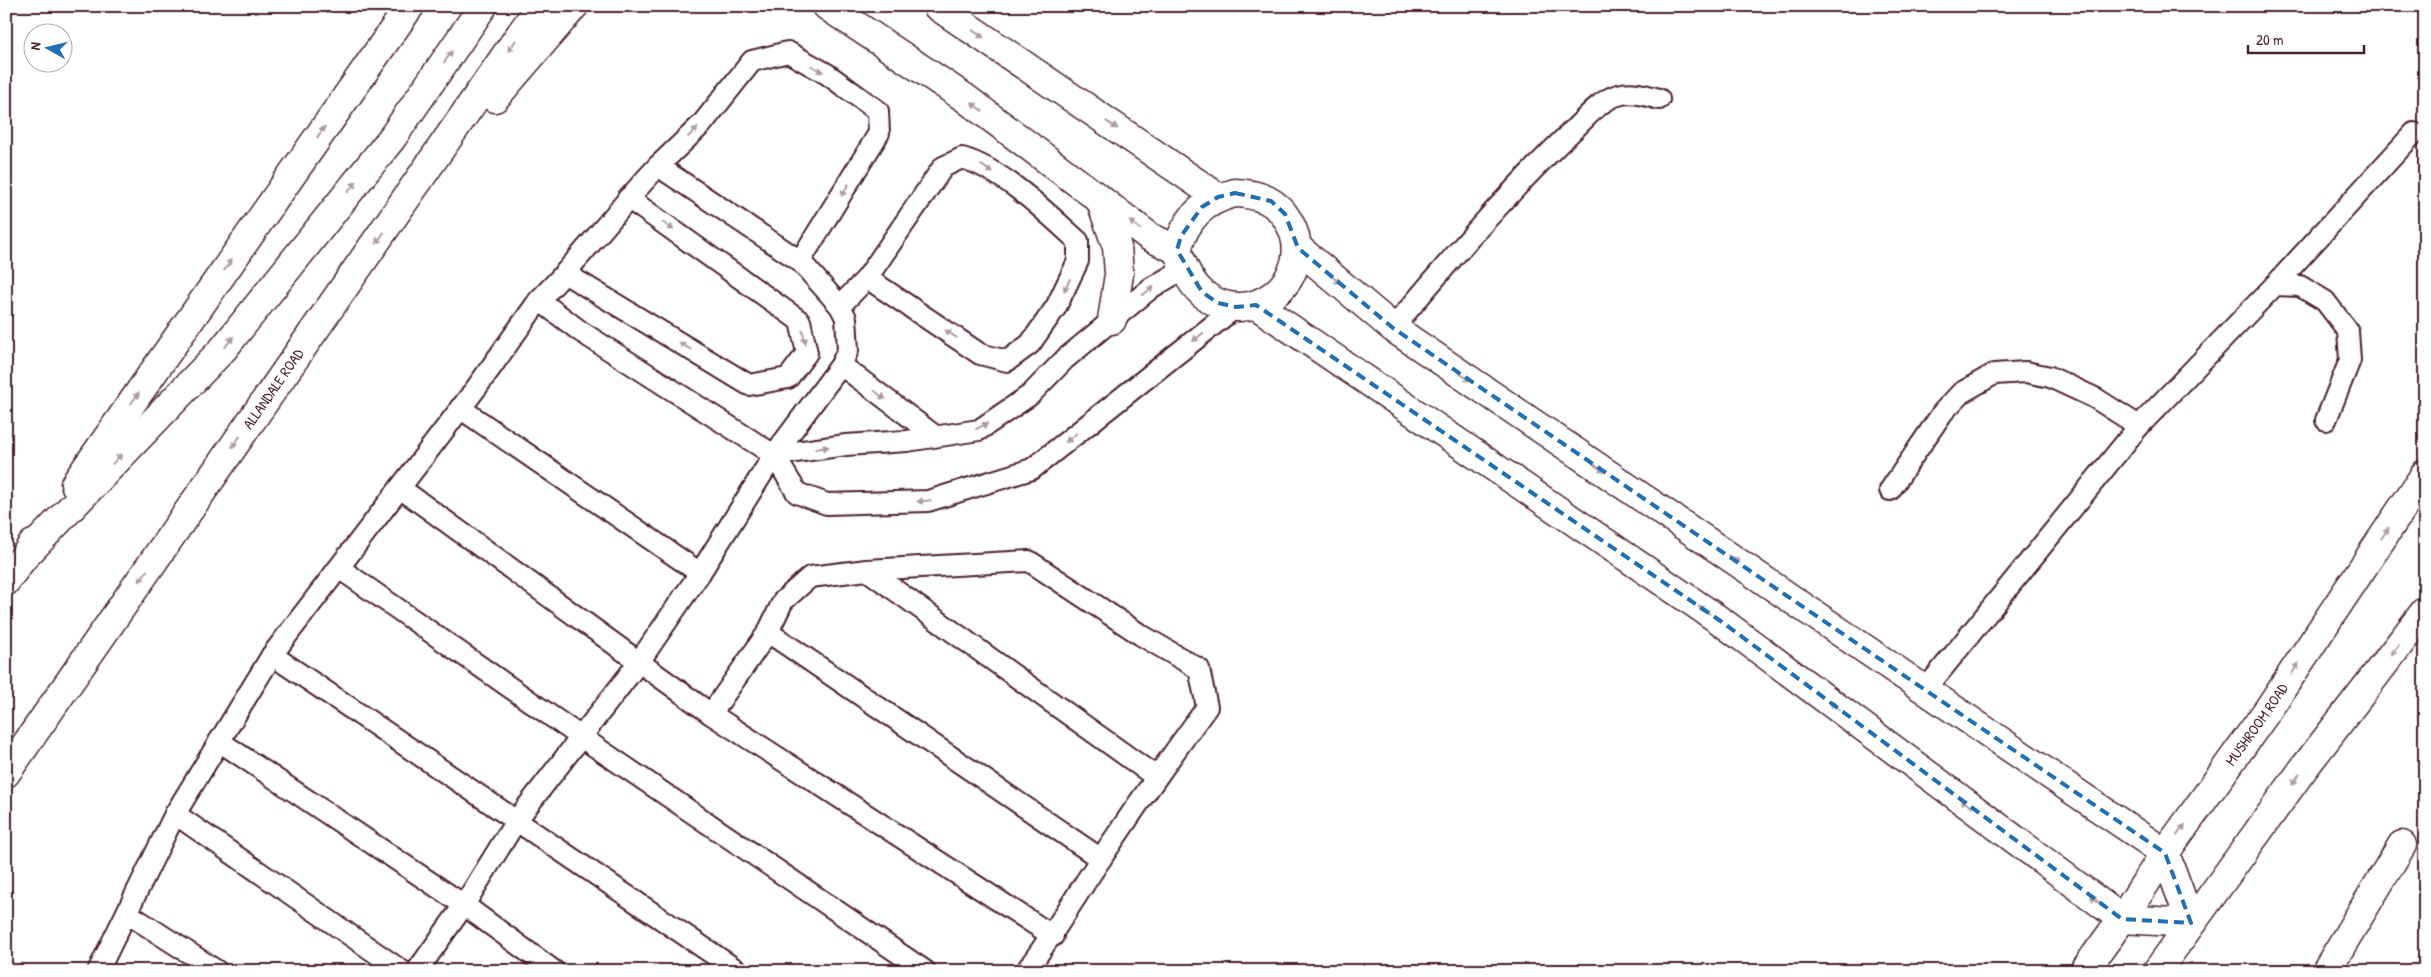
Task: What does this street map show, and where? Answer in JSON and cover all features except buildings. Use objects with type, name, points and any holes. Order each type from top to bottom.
[{"type":"street","points":[[6,581],[410,6]]},
{"type":"street","points":[[23,558],[224,348],[392,138],[483,6]]},
{"type":"street","name":"ALLANDALE ROAD","points":[[6,773],[540,6]]},
{"type":"street","points":[[397,214],[574,6]]},
{"type":"street","points":[[827,6],[965,98],[1181,259],[1202,292],[1218,303],[1246,306],[1273,297],[1287,283],[1295,266],[1298,248],[1294,230],[1285,214],[1271,201],[1254,194],[1235,192],[1218,197],[1202,207],[1181,236],[1181,259]]},
{"type":"street","points":[[938,6],[1218,197]]},
{"type":"street","points":[[1100,199],[1117,247],[1119,274],[1112,320]]},
{"type":"street","points":[[1298,248],[1393,328],[2165,853],[2191,923]]},
{"type":"street","points":[[1246,306],[1722,622],[2122,919],[2191,923]]},
{"type":"street","name":"MUSHROOM ROAD","points":[[2084,971],[2122,919],[2165,853],[2265,714],[2425,474]]},
{"type":"street","points":[[2157,971],[2304,768],[2425,611]]},
{"type":"street","points":[[2326,971],[2402,845]]},
{"type":"lane","points":[[98,971],[175,814],[272,655],[400,488],[539,300],[566,274],[628,198],[702,124],[752,61],[788,52],[827,74],[878,111],[879,133],[800,261]]},
{"type":"lane","points":[[1393,328],[1498,206],[1543,159],[1600,105],[1617,95],[1635,92],[1659,99]]},
{"type":"lane","points":[[1925,690],[2139,426],[2275,285],[2414,133]]},
{"type":"lane","points":[[840,306],[867,278],[943,167],[962,158],[979,163],[1048,213],[1078,241],[1078,261],[1056,307],[1030,344],[1007,361],[980,354],[867,278]]},
{"type":"lane","points":[[417,971],[464,905],[516,821],[639,662],[700,573],[774,455],[841,365],[848,350],[846,318],[840,306],[800,261],[658,166]]},
{"type":"lane","points":[[566,274],[749,385],[788,378],[808,353],[800,321],[628,198]]},
{"type":"lane","points":[[774,455],[979,430],[1030,395],[1065,359],[1152,288],[1181,259]]},
{"type":"lane","points":[[2275,285],[2300,286],[2325,301],[2348,331],[2350,360],[2326,420]]},
{"type":"lane","points":[[539,300],[580,331],[774,455],[797,493],[827,504],[928,501],[1032,469],[1246,306]]},
{"type":"lane","points":[[841,365],[935,436]]},
{"type":"lane","points":[[1890,490],[1943,412],[1961,393],[1994,374],[2026,372],[2050,377],[2096,398],[2139,426]]},
{"type":"lane","points":[[460,408],[700,573]]},
{"type":"lane","points":[[400,488],[711,714],[1052,936]]},
{"type":"lane","points":[[711,714],[768,632],[783,601],[810,577],[867,570],[1029,561],[1141,635],[1199,668],[1207,707],[1156,776],[1100,859],[1052,936],[1026,971]]},
{"type":"lane","points":[[338,568],[581,737],[925,971]]},
{"type":"lane","points":[[867,570],[1156,776]]},
{"type":"lane","points":[[768,632],[1100,859]]},
{"type":"lane","points":[[272,655],[738,971]]},
{"type":"lane","points":[[219,741],[464,905],[554,971]]},
{"type":"lane","points":[[175,814],[402,971]]},
{"type":"lane","points":[[127,913],[217,971]]},
{"type":"highlighted area","points":[[1235,193],[1271,201],[1285,214],[1298,248],[1393,328],[2165,853],[2191,923],[2122,919],[1722,622],[1256,305],[1236,307],[1218,303],[1202,292],[1177,250],[1181,236],[1202,207],[1218,197]]}]
